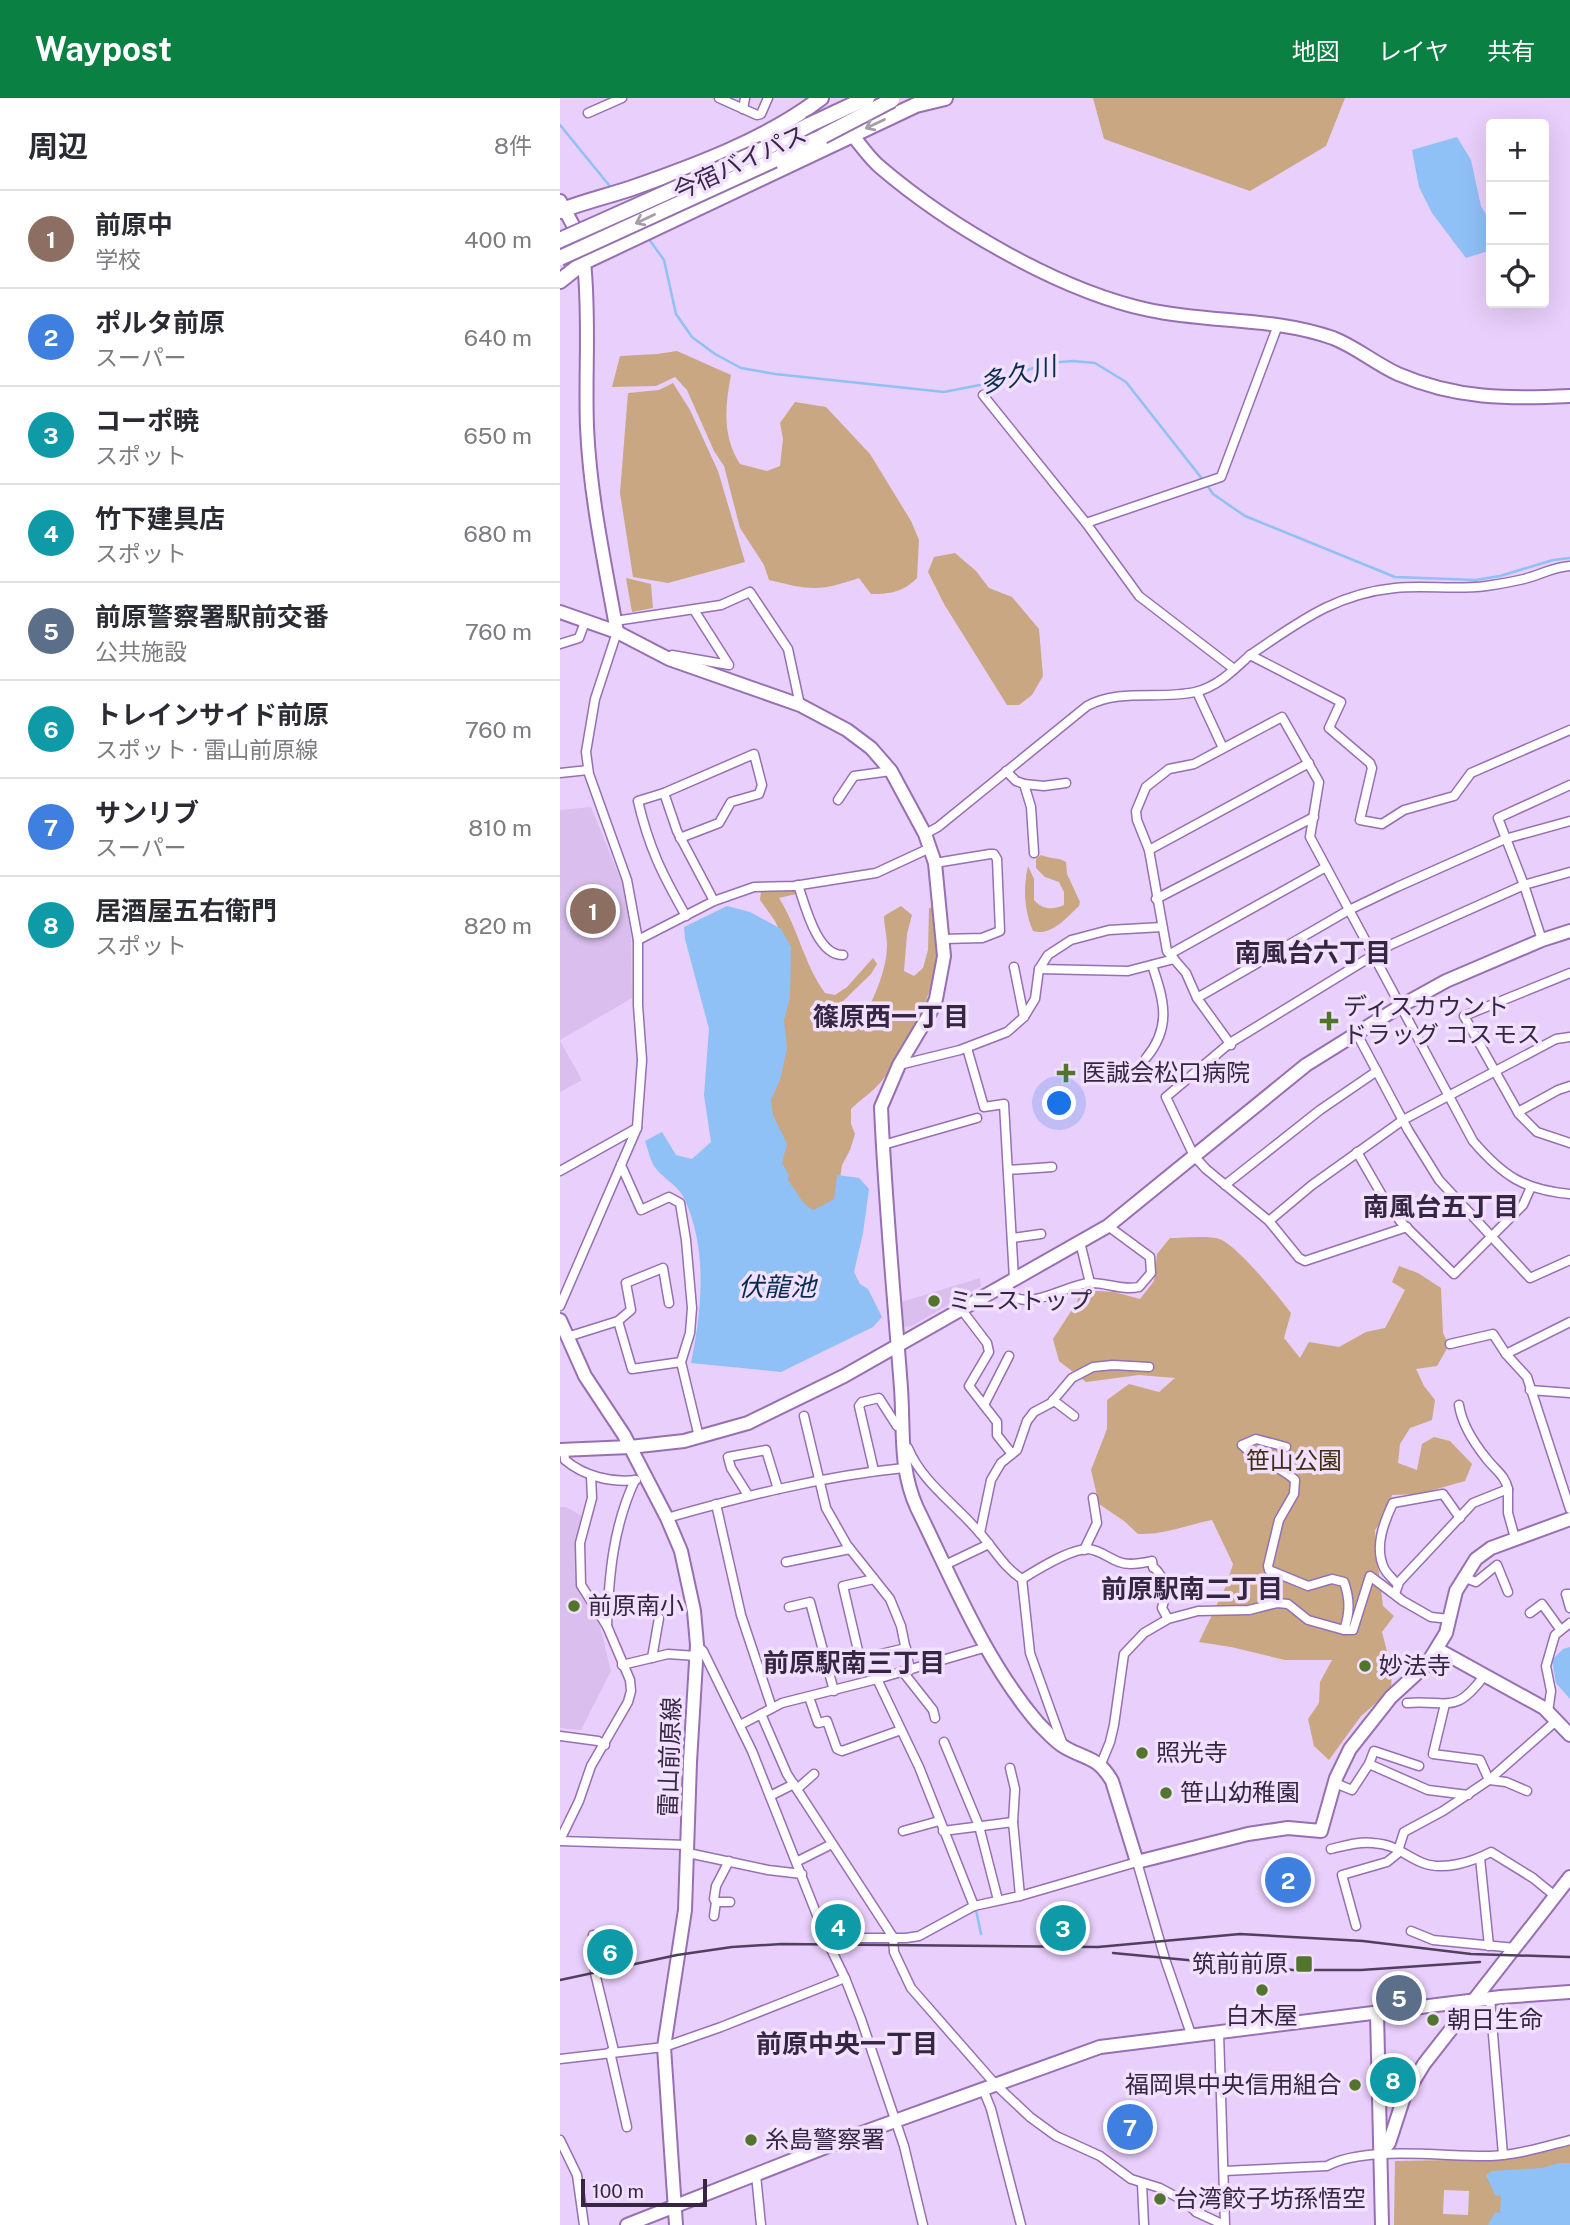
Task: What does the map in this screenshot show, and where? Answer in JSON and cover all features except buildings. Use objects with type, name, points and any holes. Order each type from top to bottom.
[{"type":"highway","name":"今宿バイパス","points":[[562,207],[631,188],[717,155],[772,129],[821,98]]},
{"type":"highway","points":[[560,240],[764,149],[867,98]]},
{"type":"highway","name":"今宿バイパス","points":[[560,281],[584,262],[916,105],[945,98]]},
{"type":"highway","points":[[560,258],[774,160],[894,99]]},
{"type":"street","points":[[588,113],[622,98]]},
{"type":"street","points":[[719,98],[757,115],[761,114],[768,98]]},
{"type":"street","points":[[743,109],[745,98]]},
{"type":"street","points":[[852,135],[877,165],[934,209],[1039,270],[1093,294],[1149,310],[1278,325],[1334,338],[1397,373],[1442,390],[1484,397],[1570,396]]},
{"type":"street","points":[[562,207],[574,227]]},
{"type":"street","points":[[560,1306],[637,1128],[642,1060],[638,1005],[638,940],[627,880],[589,770],[586,752],[595,699],[616,627],[593,500],[587,427],[587,287],[584,262]]},
{"type":"street","points":[[1086,523],[1221,477],[1278,325]]},
{"type":"street","points":[[983,394],[1086,523],[1139,596],[1234,669]]},
{"type":"street","points":[[925,834],[938,827],[1087,706],[1098,700],[1120,696],[1196,692],[1212,685],[1250,655],[1315,611],[1344,599],[1396,588],[1486,586],[1525,579],[1558,567],[1570,566]]},
{"type":"street","points":[[560,612],[585,622],[616,627],[721,605],[750,592],[788,649],[800,705]]},
{"type":"street","points":[[669,659],[672,654],[729,665],[694,610]]},
{"type":"street","points":[[560,644],[579,638],[585,622]]},
{"type":"street","points":[[616,627],[669,659],[800,705],[847,730],[871,748],[891,771],[925,834],[935,863],[944,956],[936,999],[899,1065],[881,1107],[904,1468],[909,1491],[987,1647],[1037,1721],[1064,1747],[1101,1764],[1112,1781],[1191,2035]]},
{"type":"street","points":[[1250,655],[1340,702],[1329,728],[1372,768],[1360,820],[1382,824],[1404,810],[1454,796],[1471,773],[1570,730]]},
{"type":"street","points":[[1196,692],[1223,748]]},
{"type":"street","points":[[1230,1044],[1197,998],[1186,973],[1172,957],[1162,927],[1149,850],[1136,811],[1146,787],[1169,769],[1194,764],[1282,717],[1319,782],[1310,837],[1399,1007],[1450,1095],[1472,1141],[1486,1157],[1520,1184],[1541,1191],[1570,1194]]},
{"type":"street","points":[[680,838],[719,823],[731,802],[759,794],[762,785],[754,754],[664,793],[638,801],[646,836],[660,872],[686,916]]},
{"type":"street","points":[[1149,850],[1309,763]]},
{"type":"street","points":[[560,773],[589,770]]},
{"type":"street","points":[[838,800],[854,776],[891,771]]},
{"type":"street","points":[[1006,771],[1024,785],[1066,783]]},
{"type":"street","points":[[1024,785],[1031,807],[1034,853]]},
{"type":"street","points":[[1542,940],[1498,818],[1570,785]]},
{"type":"street","points":[[664,793],[680,838],[715,901]]},
{"type":"street","points":[[1157,899],[1314,817]]},
{"type":"street","points":[[1197,998],[1349,911],[1397,887],[1505,839],[1570,821]]},
{"type":"street","points":[[638,940],[715,901],[754,887],[798,885],[876,873],[930,848]]},
{"type":"street","points":[[935,863],[990,854],[994,854],[997,859],[1000,931],[982,938],[943,939]]},
{"type":"street","points":[[1039,969],[1128,971],[1152,965],[1172,957],[1326,867]]},
{"type":"street","points":[[1407,1227],[1305,1261],[1299,1258],[1269,1221],[1194,1156],[1166,1097],[1230,1044],[1390,945],[1524,885],[1570,872]]},
{"type":"street","points":[[798,885],[819,939],[828,951],[838,956],[843,955]]},
{"type":"street","points":[[899,1065],[967,1048],[1007,1032],[1024,1017],[1035,999],[1039,969],[1048,955],[1071,940],[1109,930],[1162,927]]},
{"type":"street","points":[[607,1626],[613,1550],[623,1506],[640,1479],[591,1476],[565,1460],[562,1450],[684,1441],[748,1423],[844,1376],[1108,1226],[1306,1065],[1399,1007],[1446,981],[1542,940],[1570,931]]},
{"type":"street","points":[[1146,1058],[1158,1043],[1164,1011],[1152,965]]},
{"type":"street","points":[[1014,967],[1024,1017]]},
{"type":"street","points":[[1570,973],[1464,1016],[1518,1112],[1538,1132],[1570,1143]]},
{"type":"street","points":[[1357,1034],[1439,1180],[1530,1278],[1570,1260]]},
{"type":"street","points":[[1269,1221],[1357,1152],[1403,1120],[1556,1039],[1570,1037]]},
{"type":"street","points":[[967,1048],[984,1107],[1004,1104],[1012,1238],[1010,1281],[1014,1297],[1028,1301],[1090,1283],[1135,1288],[1145,1282],[1151,1273],[1150,1257],[1108,1226]]},
{"type":"street","points":[[1225,1185],[1320,1110],[1377,1071]]},
{"type":"street","points":[[1518,1112],[1570,1086]]},
{"type":"street","points":[[883,1144],[977,1118]]},
{"type":"street","points":[[560,1171],[637,1128]]},
{"type":"street","points":[[1357,1152],[1383,1198],[1407,1227],[1454,1274],[1523,1205],[1531,1187]]},
{"type":"street","points":[[621,1165],[641,1209],[669,1197],[680,1203],[692,1308],[691,1333],[681,1362],[699,1437]]},
{"type":"street","points":[[1008,1170],[1052,1167]]},
{"type":"street","points":[[1012,1238],[1041,1234]]},
{"type":"street","points":[[1080,1241],[1090,1283]]},
{"type":"street","points":[[567,1337],[618,1321],[632,1310],[626,1283],[663,1268],[669,1303]]},
{"type":"street","points":[[961,1309],[987,1343],[989,1352],[969,1386],[998,1422],[997,1435],[1012,1454]]},
{"type":"street","name":"雷山前原線","points":[[560,1320],[585,1376],[630,1447],[640,1479],[667,1518],[681,1551],[694,1611],[696,1651],[685,1910],[664,2047],[676,2225]]},
{"type":"street","points":[[618,1321],[632,1368],[681,1362]]},
{"type":"street","points":[[1506,1354],[1570,1322]]},
{"type":"street","points":[[1450,1344],[1493,1334],[1506,1354],[1527,1377],[1570,1509]]},
{"type":"street","points":[[984,1405],[1009,1356]]},
{"type":"street","points":[[980,1532],[990,1480],[1001,1463],[1017,1450],[1027,1421],[1034,1412],[1053,1401],[1072,1378],[1093,1367],[1149,1367]]},
{"type":"street","points":[[1530,1390],[1570,1393]]},
{"type":"street","points":[[874,1471],[859,1406],[862,1402],[879,1398],[897,1426],[902,1426]]},
{"type":"street","points":[[1053,1401],[1074,1416]]},
{"type":"street","points":[[1459,1405],[1461,1420],[1487,1459],[1505,1478],[1508,1513],[1516,1538]]},
{"type":"street","points":[[804,1416],[826,1508],[850,1549],[890,1599],[901,1626],[907,1671],[933,1710],[934,1718]]},
{"type":"street","points":[[1286,1447],[1256,1439],[1242,1445],[1256,1457],[1277,1466],[1295,1480],[1294,1494],[1279,1520],[1269,1570],[1308,1586],[1332,1579],[1344,1583],[1350,1597],[1344,1630]]},
{"type":"street","points":[[903,1448],[908,1448],[913,1461],[924,1476],[980,1532],[1013,1574],[1022,1579]]},
{"type":"street","points":[[748,1496],[731,1468],[729,1457],[766,1450],[778,1489]]},
{"type":"street","points":[[667,1518],[778,1489],[904,1468]]},
{"type":"street","points":[[591,1476],[593,1498],[580,1543],[581,1584],[607,1626],[631,1691],[628,1702],[592,1766],[560,1841],[688,1849],[768,1870],[802,1874]]},
{"type":"street","points":[[1395,1594],[1398,1585],[1473,1503],[1508,1489]]},
{"type":"street","points":[[1398,1585],[1383,1567],[1380,1542],[1382,1526],[1393,1503],[1443,1494],[1460,1518]]},
{"type":"street","points":[[1084,1550],[1097,1523],[1093,1498]]},
{"type":"street","points":[[716,1504],[741,1615],[772,1708]]},
{"type":"street","points":[[828,1938],[919,1936],[974,1906],[1020,1896],[1137,1862],[1248,1834],[1288,1828],[1321,1830],[1335,1783],[1350,1749],[1391,1698],[1427,1664],[1437,1649],[1450,1619],[1456,1591],[1476,1559],[1491,1548],[1570,1520]]},
{"type":"street","points":[[945,1565],[989,1544]]},
{"type":"street","points":[[786,1562],[850,1549]]},
{"type":"street","points":[[1022,1579],[1073,1552],[1084,1550],[1101,1552],[1120,1563],[1152,1561],[1153,1568],[1160,1573],[1166,1595],[1161,1608],[1168,1619]]},
{"type":"street","points":[[1463,1577],[1476,1582],[1497,1566],[1508,1592]]},
{"type":"street","points":[[1101,1764],[1114,1725],[1124,1654],[1144,1633],[1168,1619],[1198,1611],[1249,1610],[1278,1603],[1288,1604],[1308,1620],[1344,1630],[1353,1629],[1370,1576],[1431,1617],[1450,1619]]},
{"type":"street","points":[[874,1579],[843,1586],[860,1658],[906,1648]]},
{"type":"street","points":[[1022,1579],[1030,1653],[1064,1747]]},
{"type":"street","points":[[1570,1594],[1566,1594],[1570,1608]]},
{"type":"street","points":[[789,1607],[810,1602],[834,1690]]},
{"type":"street","points":[[1530,1613],[1542,1604],[1560,1629]]},
{"type":"street","points":[[652,1658],[659,1618]]},
{"type":"street","points":[[1356,1926],[1342,1875],[1387,1861],[1396,1854],[1404,1832],[1489,1780],[1552,1716],[1546,1665],[1551,1644],[1560,1629],[1570,1623]]},
{"type":"street","points":[[740,1725],[782,1703],[987,1647]]},
{"type":"street","points":[[1437,1649],[1552,1716],[1570,1735]]},
{"type":"street","points":[[622,1665],[668,1654],[703,1651],[771,1796],[876,2058],[904,2146],[923,2225]]},
{"type":"street","points":[[1407,1703],[1455,1703],[1468,1696],[1484,1676]]},
{"type":"street","points":[[877,1679],[919,1766],[974,1906]]},
{"type":"street","points":[[809,1697],[818,1723],[827,1720],[837,1749],[842,1751],[901,1730]]},
{"type":"street","points":[[1445,1704],[1433,1754],[1480,1760],[1489,1780]]},
{"type":"street","points":[[761,1714],[795,1787],[893,1937],[894,1952],[911,1988],[996,2085],[1030,2117],[1056,2136],[1100,2156],[1131,2179],[1160,2188],[1186,2202],[1196,2212],[1224,2225],[1219,2032]]},
{"type":"street","points":[[560,1735],[605,1745]]},
{"type":"street","points":[[944,1742],[979,1826],[998,1900]]},
{"type":"street","points":[[1335,1783],[1352,1790],[1374,1751],[1419,1766]]},
{"type":"street","points":[[1368,1764],[1428,1790],[1468,1795]]},
{"type":"street","points":[[1010,1768],[1015,1789],[1013,1822],[1020,1896]]},
{"type":"street","points":[[771,1796],[795,1787],[814,1774]]},
{"type":"street","points":[[1489,1780],[1507,1782],[1527,1791]]},
{"type":"street","points":[[903,1831],[939,1821]]},
{"type":"street","points":[[943,1831],[1013,1822]]},
{"type":"street","points":[[797,1861],[832,1843]]},
{"type":"street","points":[[1331,1849],[1373,1843],[1398,1848],[1424,1864],[1447,1866],[1491,1853],[1533,1878],[1555,1896]]},
{"type":"street","points":[[1480,1858],[1489,1945]]},
{"type":"street","points":[[714,1916],[716,1886],[729,1861]]},
{"type":"street","points":[[1379,2155],[1389,2143],[1404,2097],[1424,2064],[1570,1877]]},
{"type":"street","points":[[716,1902],[730,1902]]},
{"type":"street","points":[[1410,1931],[1433,1940],[1515,1948]]},
{"type":"street","points":[[593,1935],[595,1973],[626,2127]]},
{"type":"street","points":[[560,2059],[664,2047],[845,1978]]},
{"type":"street","points":[[627,2225],[859,2134],[1100,2047],[1490,1998],[1570,1992]]},
{"type":"street","points":[[1490,1998],[1503,2155]]},
{"type":"street","points":[[1377,2013],[1382,2225]]},
{"type":"street","points":[[983,2089],[991,2109],[1021,2225]]},
{"type":"street","points":[[560,2140],[577,2175],[584,2225]]},
{"type":"street","points":[[1224,2171],[1327,2166],[1337,2161],[1379,2155],[1518,2154],[1570,2140]]},
{"type":"street","points":[[756,2175],[761,2225]]},
{"type":"street","points":[[1142,2184],[1144,2225]]},
{"type":"shaded area","points":[[591,807],[623,885],[631,936],[632,998],[560,1040],[560,810]]},
{"type":"shaded area","points":[[560,1041],[582,1080],[560,1092]]},
{"type":"shaded area","points":[[980,1278],[981,1286],[910,1327],[902,1326],[901,1302]]},
{"type":"shaded area","name":"前原南小","points":[[560,1507],[566,1507],[584,1517],[575,1542],[576,1585],[600,1626],[611,1671],[581,1730],[560,1728]]},
{"type":"green space","points":[[1093,98],[1345,98],[1326,146],[1250,191],[1104,139]]},
{"type":"green space","points":[[677,351],[731,375],[727,398],[728,432],[740,464],[767,471],[780,466],[783,439],[780,423],[795,402],[826,407],[870,454],[911,521],[919,540],[917,578],[896,591],[871,594],[859,578],[833,586],[814,588],[769,580],[764,565],[740,528],[724,466],[714,451],[687,390],[675,377],[656,386],[612,387],[620,356]]},
{"type":"green space","points":[[673,383],[690,410],[718,471],[745,562],[668,583],[633,577],[620,493],[628,393],[659,390]]},
{"type":"green space","points":[[955,553],[976,571],[989,588],[1012,597],[1039,629],[1043,676],[1032,695],[1019,705],[1007,705],[944,604],[928,572],[934,557]]},
{"type":"green space","points":[[626,578],[651,584],[653,608],[632,612]]},
{"type":"green space","points":[[1041,855],[1066,862],[1067,874],[1080,902],[1058,925],[1040,932],[1033,931],[1026,907],[1025,882],[1028,866],[1034,879],[1034,900],[1048,908],[1064,905],[1064,892],[1059,882],[1045,877],[1036,868],[1036,859]]},
{"type":"green space","points":[[794,890],[796,894],[779,898],[825,993],[835,995],[847,987],[873,958],[877,964],[871,974],[840,1004],[841,1008],[851,1013],[868,1010],[881,978],[887,945],[884,916],[901,906],[912,915],[907,934],[904,971],[914,976],[923,968],[928,950],[929,908],[934,907],[935,964],[928,996],[913,1029],[883,1080],[851,1109],[851,1124],[855,1134],[842,1165],[837,1199],[814,1213],[803,1209],[783,1178],[767,1102],[785,943],[775,921],[760,900],[761,892]]},
{"type":"green space","name":"笹山公園","points":[[1170,1238],[1214,1238],[1236,1250],[1291,1313],[1284,1338],[1300,1358],[1309,1342],[1339,1347],[1366,1332],[1385,1328],[1405,1290],[1392,1282],[1399,1266],[1418,1273],[1441,1288],[1443,1333],[1449,1345],[1437,1366],[1416,1369],[1435,1400],[1432,1420],[1410,1428],[1400,1444],[1398,1463],[1417,1470],[1422,1444],[1434,1437],[1450,1441],[1472,1464],[1465,1481],[1419,1494],[1392,1495],[1384,1518],[1375,1530],[1383,1606],[1394,1616],[1382,1632],[1392,1671],[1391,1690],[1361,1716],[1329,1760],[1314,1746],[1308,1719],[1319,1703],[1320,1682],[1332,1660],[1285,1660],[1199,1642],[1226,1586],[1233,1564],[1212,1520],[1166,1531],[1138,1534],[1099,1504],[1091,1470],[1107,1429],[1107,1400],[1129,1384],[1159,1392],[1175,1378],[1139,1375],[1086,1382],[1059,1361],[1053,1339],[1077,1302],[1081,1290],[1114,1292],[1140,1299],[1154,1281],[1157,1254]]},
{"type":"green space","points":[[1570,2143],[1570,2225],[1394,2225],[1395,2161],[1511,2159]],"holes":[[[1444,2190],[1469,2191],[1468,2215],[1443,2214]]]},
{"type":"water","points":[[1457,137],[1471,160],[1481,206],[1486,214],[1486,252],[1466,258],[1432,213],[1419,187],[1412,150]]},
{"type":"water","name":"伏龍池","points":[[727,906],[750,912],[781,929],[791,947],[790,998],[784,1020],[787,1048],[780,1080],[771,1100],[773,1115],[787,1144],[782,1163],[789,1175],[788,1181],[802,1201],[814,1210],[834,1199],[837,1175],[859,1178],[869,1189],[854,1272],[860,1284],[868,1289],[882,1317],[873,1327],[781,1372],[691,1363],[700,1301],[697,1238],[684,1198],[654,1166],[645,1141],[662,1132],[676,1155],[692,1159],[711,1142],[704,1095],[709,1029],[684,927]]},
{"type":"water","points":[[1570,1647],[1570,1699],[1556,1683],[1552,1660],[1563,1649]]},
{"type":"water","points":[[1570,2163],[1570,2225],[1488,2225],[1495,2212],[1500,2213],[1501,2196],[1495,2195],[1486,2175],[1491,2171],[1542,2168]]},
{"type":"waterway","name":"多久川","points":[[560,125],[613,190]]},
{"type":"waterway","name":"多久川","points":[[648,238],[664,260],[676,314],[692,337],[741,368],[944,392],[990,383],[1048,363],[1095,363],[1126,382],[1203,480]]},
{"type":"waterway","name":"多久川","points":[[1207,485],[1213,494],[1245,516],[1395,577],[1476,580],[1570,558]]},
{"type":"waterway","points":[[976,1910],[981,1934]]},
{"type":"railway","points":[[560,1980],[677,1955],[732,1947],[782,1944],[1098,1947],[1240,1934],[1363,1941],[1471,1954],[1570,1957]]},
{"type":"railway","points":[[1113,1953],[1293,1970],[1361,1970],[1480,1962]]},
{"type":"place","name":"前原中","points":[[593,911]]},
{"type":"place","name":"ディスカウント ドラッグ コスモス","points":[[1329,1021]]},
{"type":"place","name":"医誠会松口病院","points":[[1066,1073]]},
{"type":"place","name":"ミニストップ","points":[[934,1301]]},
{"type":"place","name":"前原南小","points":[[574,1606]]},
{"type":"place","name":"妙法寺","points":[[1365,1666]]},
{"type":"place","name":"照光寺","points":[[1142,1753]]},
{"type":"place","name":"笹山幼稚園","points":[[1166,1793]]},
{"type":"place","name":"ポルタ前原","points":[[1288,1880]]},
{"type":"place","name":"竹下建具店","points":[[838,1927]]},
{"type":"place","name":"コーポ暁","points":[[1063,1928]]},
{"type":"place","name":"トレインサイド前原","points":[[610,1952]]},
{"type":"place","name":"筑前前原","points":[[1304,1964]]},
{"type":"place","name":"白木屋","points":[[1262,1990]]},
{"type":"place","name":"前原警察署駅前交番","points":[[1399,1998]]},
{"type":"place","name":"朝日生命","points":[[1433,2020]]},
{"type":"place","name":"居酒屋五右衛門","points":[[1393,2080]]},
{"type":"place","name":"福岡県中央信用組合","points":[[1355,2085]]},
{"type":"place","name":"サンリブ","points":[[1130,2127]]},
{"type":"place","name":"糸島警察署","points":[[751,2140]]},
{"type":"place","name":"台湾餃子坊孫悟空","points":[[1160,2199]]},
{"type":"district","name":"南風台六丁目","points":[[1313,953]]},
{"type":"district","name":"篠原西一丁目","points":[[891,1017]]},
{"type":"district","name":"南風台五丁目","points":[[1441,1207]]},
{"type":"district","name":"前原駅南二丁目","points":[[1192,1589]]},
{"type":"district","name":"前原駅南三丁目","points":[[854,1663]]},
{"type":"district","name":"前原中央一丁目","points":[[847,2044]]}]
